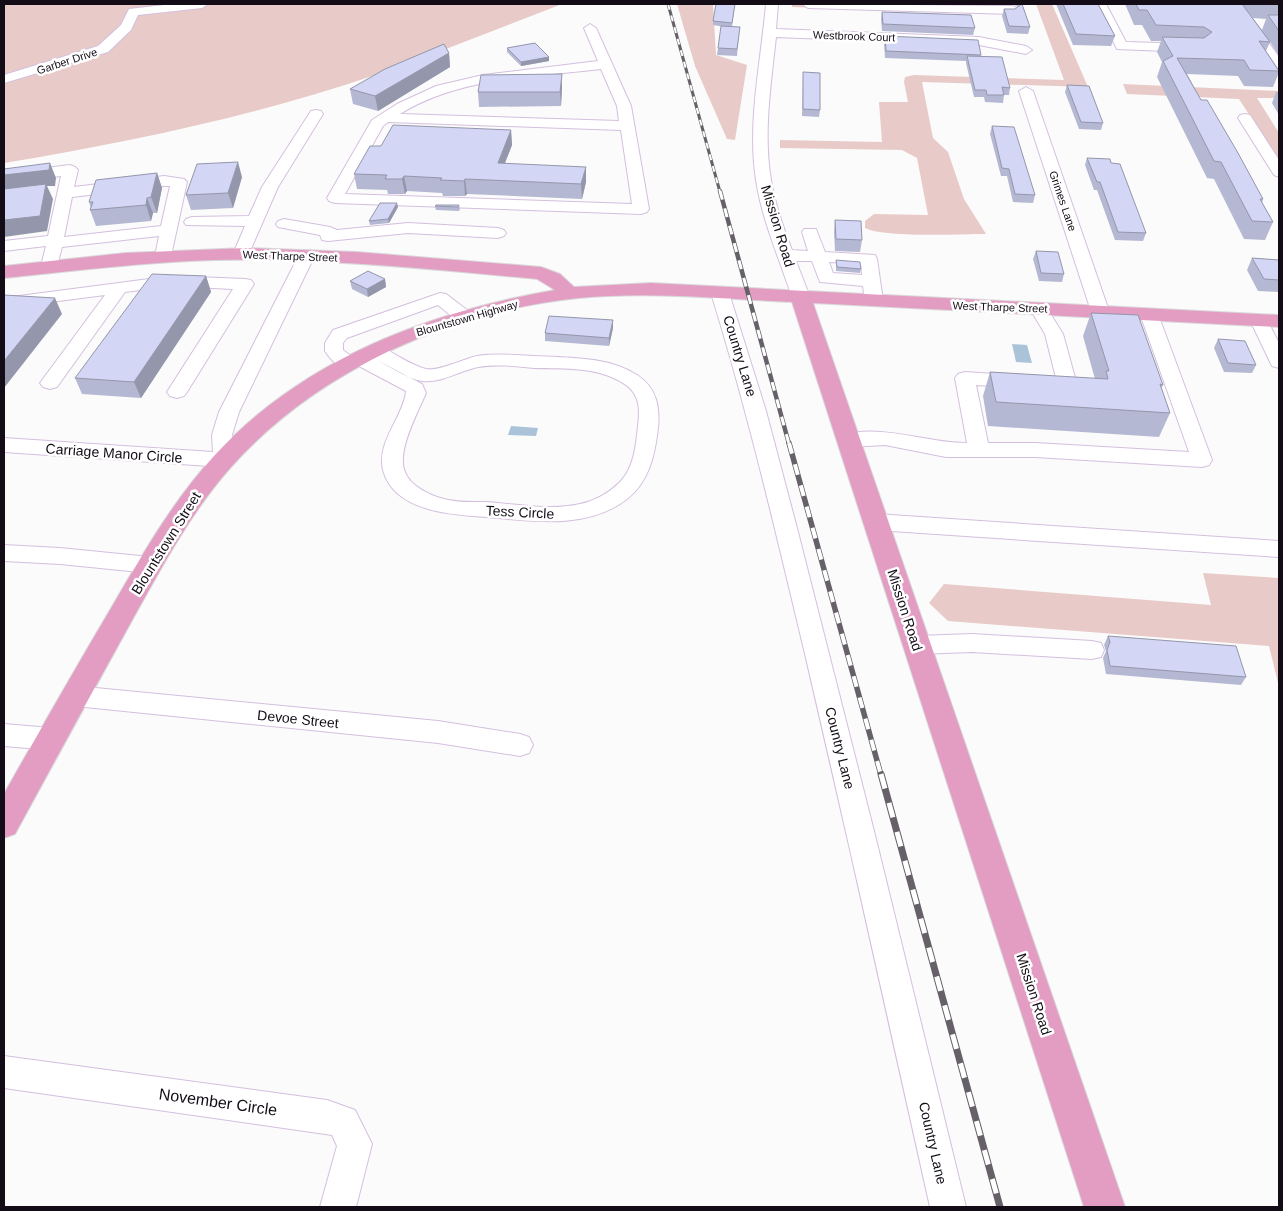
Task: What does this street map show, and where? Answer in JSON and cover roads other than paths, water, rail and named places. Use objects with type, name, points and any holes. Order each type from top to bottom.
[{"type":"main road","name":"West Tharpe Street","points":[[4,272],[108,260],[163,256],[241,254],[312,256],[541,273],[556,279],[564,286],[568,294]]},
{"type":"main road","points":[[541,273],[631,280],[720,293]]},
{"type":"main road","name":"Blountstown Highway","points":[[224,460],[268,418],[311,386],[361,358],[408,336],[465,317],[529,300],[568,294],[651,289],[720,293]]},
{"type":"main road","name":"West Tharpe Street","points":[[720,293],[1279,321]]},
{"type":"main road","name":"Mission Road","points":[[801,297],[1105,1207]]},
{"type":"main road","name":"Blountstown Street","points":[[4,824],[150,565],[185,511],[224,460]]},
{"type":"street","name":"Garber Drive","points":[[4,79],[103,50],[127,27],[136,8],[202,4]]},
{"type":"street","name":"Mission Road","points":[[772,4],[762,123],[763,178],[769,207],[801,297]]},
{"type":"street","points":[[808,4],[1012,10]]},
{"type":"street","points":[[1100,4],[1122,46],[1198,48],[1187,33]]},
{"type":"street","points":[[1234,4],[1279,66]]},
{"type":"street","points":[[1249,24],[1264,25]]},
{"type":"street","points":[[590,28],[606,64],[624,106],[641,209],[457,200],[424,202],[335,198],[377,123],[402,107],[441,89],[483,79],[606,64]]},
{"type":"street","points":[[1114,31],[1133,31]]},
{"type":"street","name":"Westbrook Court","points":[[770,33],[979,41],[1026,50]]},
{"type":"street","name":"Grimes Lane","points":[[1026,91],[1100,311]]},
{"type":"street","points":[[241,254],[270,187],[316,114]]},
{"type":"street","points":[[386,118],[627,126]]},
{"type":"street","points":[[1244,118],[1279,172]]},
{"type":"street","points":[[4,178],[70,170],[50,266]]},
{"type":"street","points":[[48,193],[164,181],[179,182],[163,256]]},
{"type":"street","points":[[224,460],[222,434],[229,412],[312,256],[329,234],[348,198]]},
{"type":"street","points":[[192,222],[255,221]]},
{"type":"street","points":[[284,224],[329,234],[408,228],[498,233]]},
{"type":"street","points":[[4,246],[168,230]]},
{"type":"street","points":[[810,232],[818,256]]},
{"type":"street","points":[[786,255],[869,259],[874,302]]},
{"type":"street","points":[[100,290],[108,260]]},
{"type":"street","points":[[4,303],[172,281],[245,284],[177,392]]},
{"type":"street","points":[[50,382],[119,288]]},
{"type":"street","name":"Country Lane","points":[[720,293],[743,364],[847,772],[948,1207]]},
{"type":"street","points":[[361,358],[334,351],[334,343],[340,334],[440,298],[465,317]]},
{"type":"street","points":[[979,450],[965,378],[1067,385],[1054,334],[1039,309]]},
{"type":"street","points":[[849,440],[885,438],[946,450],[1035,450],[1202,460],[1149,314]]},
{"type":"street","points":[[1258,320],[1279,362]]},
{"type":"street","name":"Tess Circle","points":[[361,358],[409,376],[430,376],[467,364],[498,360],[592,365],[621,374],[642,389],[650,409],[645,458],[632,483],[620,494],[589,510],[549,514],[439,506],[411,492],[401,483],[394,472],[394,451],[416,393],[409,376]]},
{"type":"street","name":"Carriage Manor Circle","points":[[4,445],[224,460]]},
{"type":"street","points":[[876,522],[1279,549]]},
{"type":"street","points":[[4,553],[60,556],[150,565]]},
{"type":"street","points":[[917,645],[972,643],[1092,650]]},
{"type":"street","name":"Devoe Street","points":[[75,696],[438,732],[520,745]]},
{"type":"street","points":[[4,735],[51,739]]},
{"type":"street","name":"November Circle","points":[[4,1072],[327,1117],[343,1122],[355,1144],[338,1207]]},
{"type":"water","points":[[1012,344],[1027,345],[1032,363],[1016,362]]},
{"type":"water","points":[[511,426],[538,428],[536,436],[508,435]]},
{"type":"railway","points":[[668,4],[720,192]]},
{"type":"railway","points":[[720,191],[789,444]]},
{"type":"railway","points":[[789,443],[881,775]]},
{"type":"railway","points":[[881,774],[1000,1207]]}]
